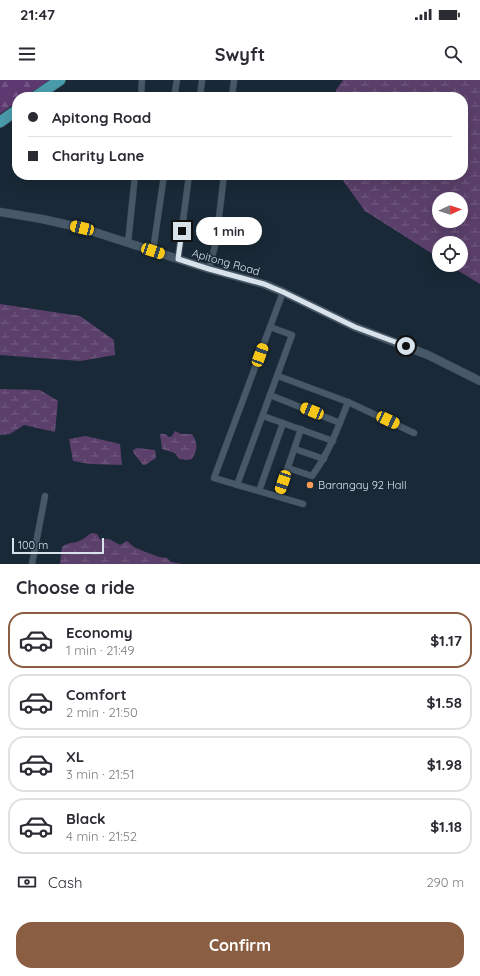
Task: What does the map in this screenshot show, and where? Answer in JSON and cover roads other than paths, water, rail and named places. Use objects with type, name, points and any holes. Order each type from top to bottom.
[{"type":"highway","points":[[42,92],[60,80]]},
{"type":"highway","points":[[0,122],[12,114]]},
{"type":"street","points":[[141,92],[142,80]]},
{"type":"street","points":[[175,92],[177,80]]},
{"type":"street","points":[[201,92],[202,80]]},
{"type":"street","points":[[233,92],[234,80]]},
{"type":"street","points":[[128,243],[134,180]]},
{"type":"street","points":[[153,251],[163,180]]},
{"type":"street","points":[[178,259],[189,180]]},
{"type":"street","points":[[209,269],[216,242],[223,180]]},
{"type":"street","name":"Apitong Road","points":[[0,212],[82,228],[209,269],[264,284],[355,327],[428,355],[480,381]]},
{"type":"street","points":[[283,292],[214,478],[303,504]]},
{"type":"street","points":[[237,485],[292,335],[270,327]]},
{"type":"street","points":[[278,376],[348,402],[414,433]]},
{"type":"street","points":[[270,395],[340,422]]},
{"type":"street","points":[[288,468],[312,476],[324,459],[348,402]]},
{"type":"street","points":[[263,416],[333,440]]},
{"type":"street","points":[[259,491],[283,423]]},
{"type":"street","points":[[278,496],[301,429]]},
{"type":"street","points":[[295,449],[324,459]]},
{"type":"street","points":[[32,564],[45,496]]},
{"type":"place","name":"Barangay 92 Hall","points":[[310,485]]}]
